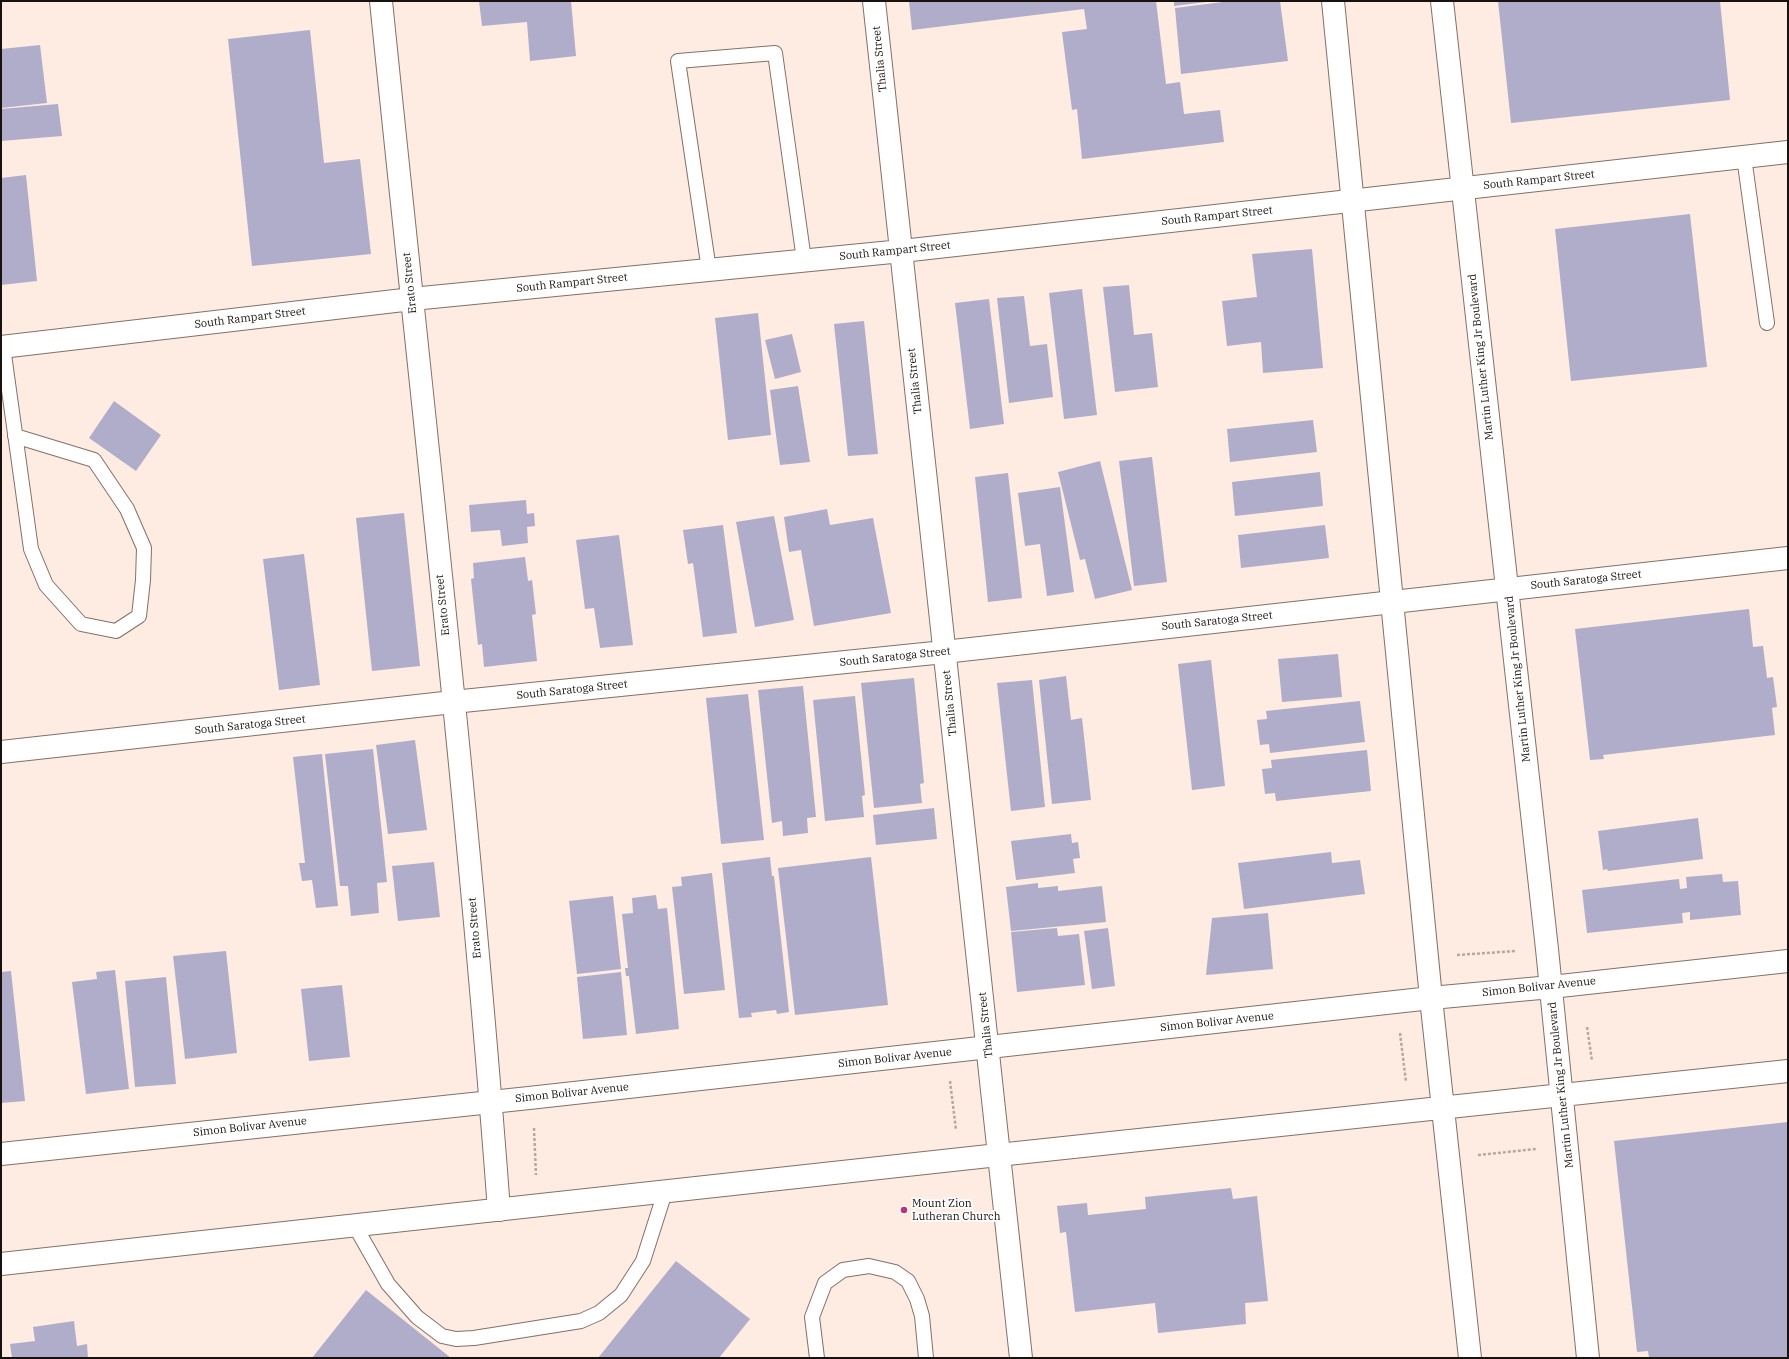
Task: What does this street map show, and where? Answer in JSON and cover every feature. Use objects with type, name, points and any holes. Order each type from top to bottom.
[{"type":"street","name":"Erato Street","points":[[381,1],[453,702],[491,1102],[499,1210]]},
{"type":"street","name":"Thalia Street","points":[[874,1],[1021,1358]]},
{"type":"street","points":[[1333,1],[1442,1108],[1470,1358]]},
{"type":"street","name":"Martin Luther King Jr Boulevard","points":[[1442,1],[1551,987],[1588,1358]]},
{"type":"street","name":"South Rampart Street","points":[[2,347],[412,300],[902,251],[1788,152]]},
{"type":"street","name":"South Saratoga Street","points":[[1,752],[453,702],[944,652],[1788,558]]},
{"type":"street","name":"Simon Bolivar Avenue","points":[[1,1154],[491,1102],[1431,998],[1551,987],[1788,961]]},
{"type":"street","points":[[1,1264],[998,1155],[1788,1071]]},
{"type":"lane","points":[[709,270],[678,61],[775,54],[804,260]]},
{"type":"lane","points":[[1744,157],[1767,322]]},
{"type":"lane","points":[[2,347],[31,549],[46,585],[81,624],[116,632],[139,616],[143,580],[144,548],[127,509],[94,460],[15,436]]},
{"type":"lane","points":[[355,1226],[388,1284],[417,1317],[442,1336],[456,1339],[474,1338],[581,1321],[599,1313],[621,1295],[643,1262],[665,1192]]},
{"type":"lane","points":[[817,1358],[812,1317],[825,1283],[843,1270],[869,1266],[895,1272],[908,1281],[917,1299],[922,1316],[926,1358]]},
{"type":"path","points":[[1456,955],[1519,951]]},
{"type":"path","points":[[1587,1023],[1593,1068]]},
{"type":"path","points":[[1400,1033],[1406,1088]]},
{"type":"path","points":[[949,1075],[957,1137]]},
{"type":"path","points":[[533,1122],[536,1176]]},
{"type":"path","points":[[1478,1155],[1542,1148]]},
{"type":"building","points":[[479,1],[571,1],[576,56],[530,61],[527,22],[482,26]]},
{"type":"building","points":[[909,1],[1156,1],[1166,84],[1180,82],[1184,114],[1220,110],[1224,142],[1082,159],[1077,109],[1072,110],[1062,32],[1087,29],[1084,9],[912,30]]},
{"type":"building","points":[[1174,1],[1206,1],[1206,2],[1174,6]]},
{"type":"building","points":[[1231,1],[1280,1],[1288,61],[1181,74],[1175,8]]},
{"type":"building","points":[[1498,1],[1720,1],[1730,100],[1511,123]]},
{"type":"building","points":[[310,30],[324,163],[360,159],[371,254],[252,266],[228,39]]},
{"type":"building","points":[[40,45],[47,103],[1,108],[1,49]]},
{"type":"building","points":[[58,104],[62,136],[1,141],[1,109]]},
{"type":"building","points":[[26,175],[37,281],[1,285],[1,178]]},
{"type":"building","points":[[1690,214],[1707,367],[1571,381],[1555,229]]},
{"type":"building","points":[[1312,249],[1323,368],[1263,373],[1261,342],[1227,346],[1222,301],[1257,297],[1252,254]]},
{"type":"building","points":[[1129,285],[1134,335],[1152,333],[1158,387],[1115,392],[1103,287]]},
{"type":"building","points":[[1082,289],[1097,415],[1064,419],[1049,293]]},
{"type":"building","points":[[1024,296],[1030,346],[1047,344],[1053,397],[1009,403],[997,298]]},
{"type":"building","points":[[989,299],[1004,424],[970,429],[955,303]]},
{"type":"building","points":[[758,313],[771,435],[728,440],[715,318]]},
{"type":"building","points":[[864,321],[878,454],[848,456],[834,324]]},
{"type":"building","points":[[792,334],[801,372],[775,379],[765,340]]},
{"type":"building","points":[[798,386],[810,462],[780,465],[770,390]]},
{"type":"building","points":[[114,401],[161,435],[136,471],[89,438]]},
{"type":"building","points":[[1313,420],[1317,452],[1230,462],[1227,429]]},
{"type":"building","points":[[1152,457],[1167,582],[1134,586],[1119,461]]},
{"type":"building","points":[[1100,461],[1132,590],[1095,599],[1085,559],[1080,560],[1058,472]]},
{"type":"building","points":[[1320,472],[1323,506],[1235,516],[1232,482]]},
{"type":"building","points":[[1008,473],[1022,598],[988,602],[975,477]]},
{"type":"building","points":[[1060,487],[1074,592],[1047,596],[1040,544],[1025,546],[1018,493]]},
{"type":"building","points":[[526,500],[527,514],[534,513],[535,526],[527,527],[528,543],[502,546],[500,530],[471,532],[469,505]]},
{"type":"building","points":[[827,509],[830,525],[873,518],[891,613],[814,626],[801,550],[789,552],[784,517]]},
{"type":"building","points":[[404,513],[420,666],[372,671],[356,518]]},
{"type":"building","points":[[774,516],[794,620],[755,627],[736,522]]},
{"type":"building","points":[[723,525],[737,633],[703,637],[693,563],[688,564],[683,530]]},
{"type":"building","points":[[1325,525],[1329,558],[1241,568],[1238,535]]},
{"type":"building","points":[[619,535],[633,645],[600,648],[594,608],[585,609],[576,540]]},
{"type":"building","points":[[304,554],[320,685],[279,690],[263,559]]},
{"type":"building","points":[[525,557],[528,581],[532,580],[536,614],[532,615],[537,661],[484,667],[482,644],[478,645],[471,579],[474,578],[473,563]]},
{"type":"building","points":[[1749,609],[1753,647],[1763,646],[1767,678],[1773,677],[1777,707],[1772,708],[1775,735],[1603,755],[1604,759],[1590,760],[1575,629]]},
{"type":"building","points":[[1338,654],[1342,697],[1282,702],[1278,659]]},
{"type":"building","points":[[1211,660],[1225,786],[1192,790],[1178,664]]},
{"type":"building","points":[[1066,676],[1071,720],[1082,718],[1091,800],[1052,804],[1039,680]]},
{"type":"building","points":[[914,678],[924,783],[920,784],[922,803],[874,808],[861,683]]},
{"type":"building","points":[[1032,680],[1045,807],[1011,811],[997,683]]},
{"type":"building","points":[[803,686],[816,817],[807,818],[808,833],[783,836],[782,821],[772,823],[758,690]]},
{"type":"building","points":[[748,694],[764,840],[721,844],[706,698]]},
{"type":"building","points":[[855,696],[865,795],[862,796],[864,817],[825,821],[813,700]]},
{"type":"building","points":[[1360,701],[1365,742],[1270,753],[1269,744],[1260,745],[1257,720],[1267,719],[1266,711]]},
{"type":"building","points":[[415,740],[427,830],[388,834],[376,745]]},
{"type":"building","points":[[373,749],[387,882],[377,883],[379,913],[351,916],[348,886],[340,886],[325,754]]},
{"type":"building","points":[[1367,750],[1371,791],[1276,801],[1275,793],[1265,794],[1262,769],[1272,768],[1271,760]]},
{"type":"building","points":[[322,754],[338,906],[316,908],[312,880],[302,881],[299,863],[305,863],[293,757]]},
{"type":"building","points":[[934,808],[937,839],[876,845],[873,815]]},
{"type":"building","points":[[1698,818],[1703,859],[1608,871],[1607,869],[1603,870],[1598,831]]},
{"type":"building","points":[[1071,834],[1072,843],[1078,842],[1080,858],[1073,859],[1075,873],[1016,880],[1011,841]]},
{"type":"building","points":[[1331,852],[1332,863],[1360,860],[1365,894],[1244,909],[1238,863]]},
{"type":"building","points":[[770,857],[772,876],[774,876],[789,1012],[777,1014],[776,1010],[751,1013],[752,1017],[739,1018],[722,863]]},
{"type":"building","points":[[871,857],[888,1005],[795,1015],[778,868]]},
{"type":"building","points":[[434,862],[440,917],[398,921],[392,866]]},
{"type":"building","points":[[712,873],[725,990],[684,994],[672,887],[682,886],[681,877]]},
{"type":"building","points":[[1722,874],[1723,882],[1738,881],[1741,915],[1690,920],[1690,912],[1682,913],[1683,923],[1587,933],[1582,890],[1679,879],[1680,889],[1687,888],[1686,877]]},
{"type":"building","points":[[1038,883],[1038,888],[1058,886],[1058,891],[1102,886],[1106,922],[1011,931],[1006,887]]},
{"type":"building","points":[[656,895],[658,909],[667,908],[679,1029],[636,1034],[629,976],[626,976],[625,968],[628,968],[622,914],[633,913],[632,898]]},
{"type":"building","points":[[613,896],[621,969],[577,974],[569,901]]},
{"type":"building","points":[[1268,913],[1273,969],[1206,975],[1212,918]]},
{"type":"building","points":[[1057,928],[1058,936],[1079,934],[1085,985],[1017,992],[1011,932]]},
{"type":"building","points":[[1108,928],[1115,986],[1092,989],[1084,931]]},
{"type":"building","points":[[226,951],[237,1053],[185,1059],[173,956]]},
{"type":"building","points":[[115,970],[129,1089],[86,1094],[72,982],[97,979],[96,972]]},
{"type":"building","points":[[11,971],[25,1101],[1,1103],[1,972]]},
{"type":"building","points":[[621,972],[627,1035],[583,1039],[577,977]]},
{"type":"building","points":[[166,977],[176,1084],[135,1087],[125,981]]},
{"type":"building","points":[[342,985],[350,1057],[309,1061],[301,989]]},
{"type":"building","points":[[1788,1122],[1788,1358],[1649,1358],[1648,1351],[1637,1352],[1614,1141]]},
{"type":"building","points":[[1231,1188],[1233,1199],[1257,1196],[1268,1301],[1245,1303],[1246,1324],[1158,1333],[1155,1303],[1075,1312],[1066,1232],[1060,1233],[1057,1206],[1087,1203],[1088,1215],[1146,1209],[1145,1197]]},
{"type":"building","points":[[676,1261],[750,1319],[719,1358],[598,1358]]},
{"type":"building","points":[[366,1290],[451,1358],[312,1358]]},
{"type":"building","points":[[74,1321],[77,1346],[87,1344],[88,1358],[12,1358],[10,1344],[35,1341],[33,1327]]},
{"type":"place","name":"Mount Zion Lutheran Church","points":[[904,1210]]}]
